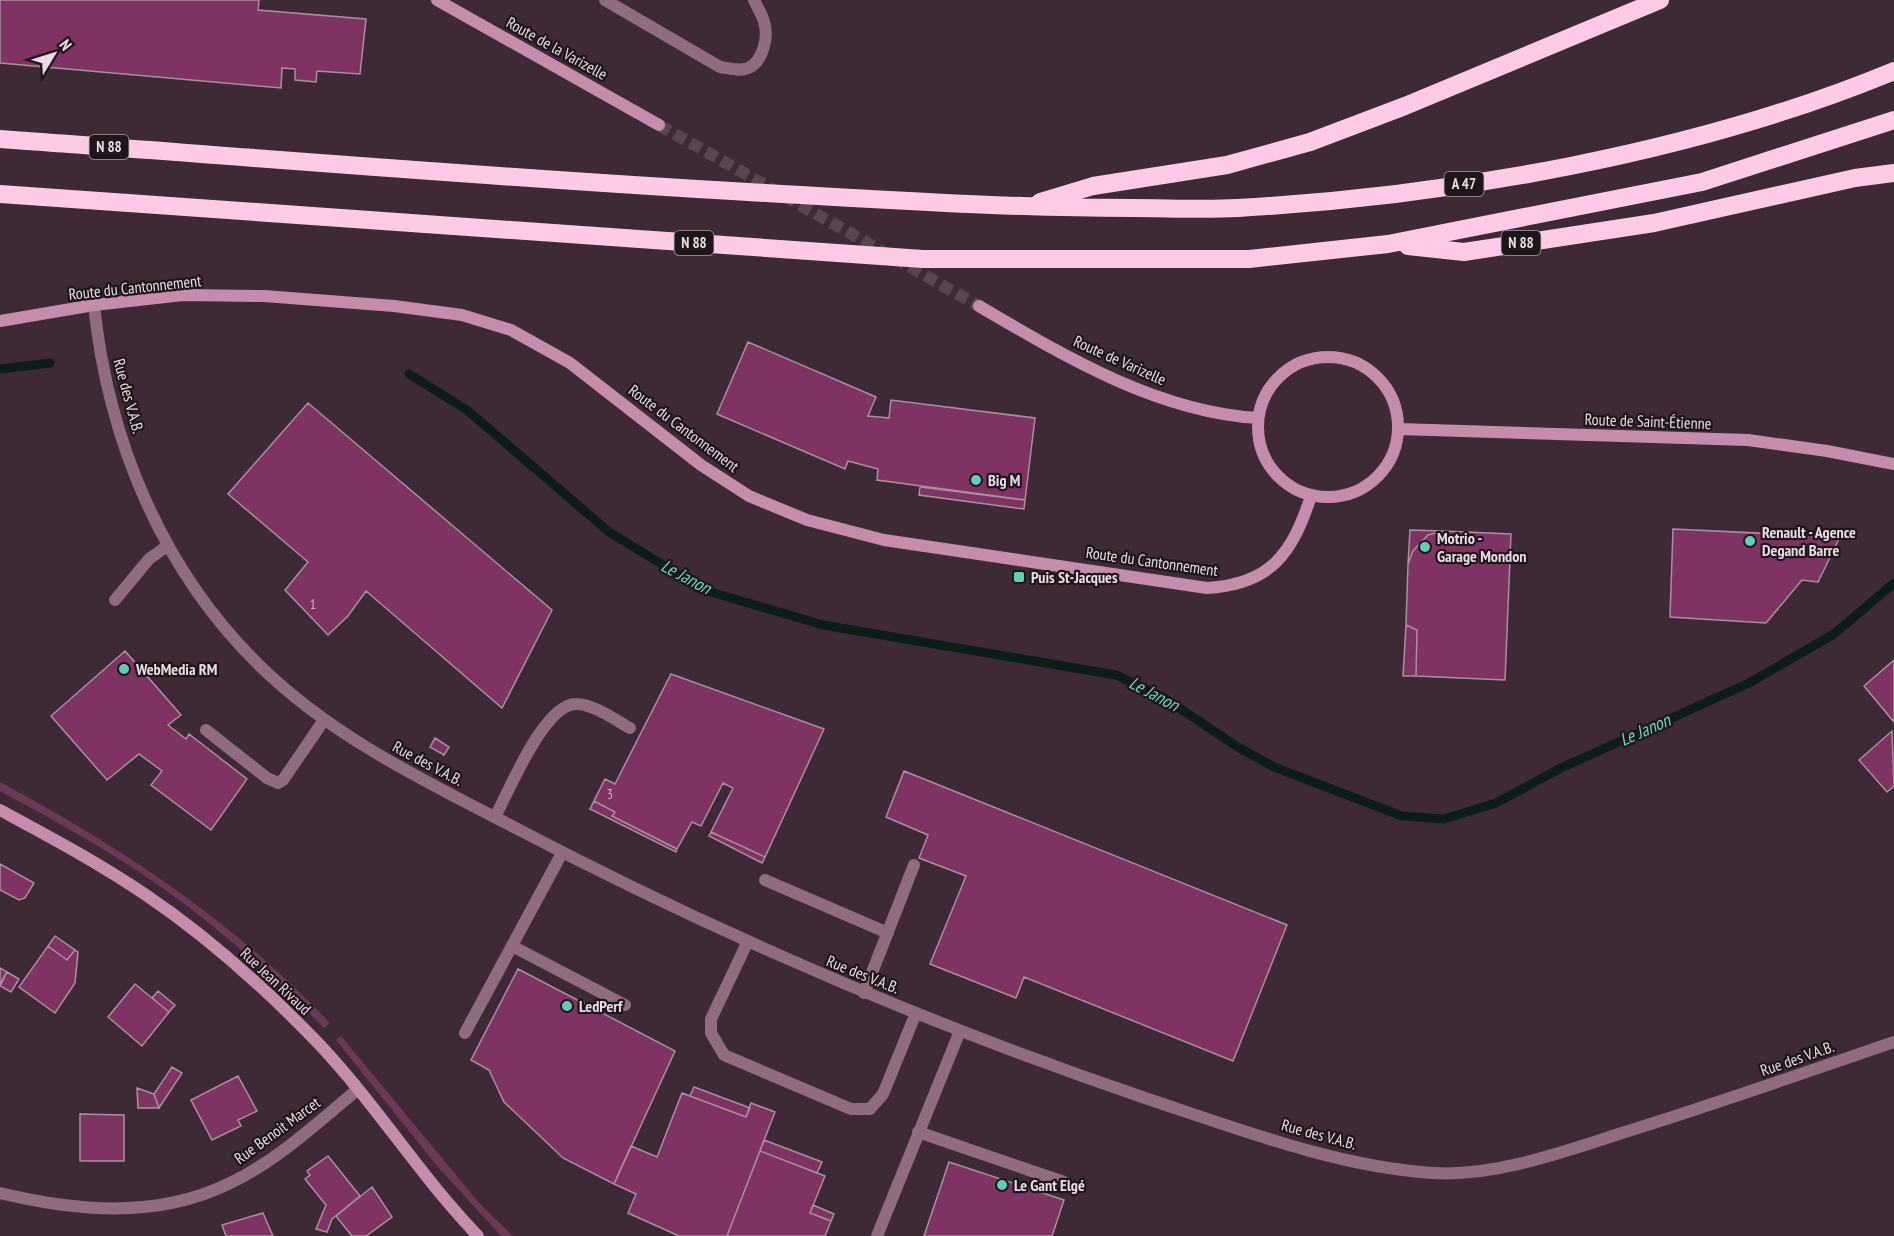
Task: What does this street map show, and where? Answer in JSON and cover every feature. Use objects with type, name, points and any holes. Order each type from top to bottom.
[{"type":"highway","points":[[1021,208],[1093,186],[1227,165],[1310,142],[1405,106],[1660,0]]},
{"type":"highway","name":"A 47","points":[[1021,208],[1235,208],[1451,186],[1675,142],[1780,112],[1894,71]]},
{"type":"highway","points":[[1388,244],[1702,182],[1894,120]]},
{"type":"highway","name":"N 88","points":[[0,139],[591,183],[1021,208]]},
{"type":"highway","name":"N 88","points":[[0,194],[923,259],[1249,259],[1388,244],[1464,252],[1654,223],[1855,177],[1894,173]]},
{"type":"street","name":"Route de la Varizelle","points":[[437,0],[659,125]]},
{"type":"street","points":[[605,0],[720,67],[735,70],[749,68],[760,58],[765,41],[765,23],[754,0]]},
{"type":"street","name":"Route du Cantonnement","points":[[0,321],[94,305],[183,295],[264,296],[394,306],[462,315],[511,330],[570,363],[701,465],[749,496],[807,520],[884,540],[1207,588],[1234,586],[1257,579],[1285,552],[1301,523],[1311,496]]},
{"type":"street","name":"Rue des V.A.B.","points":[[94,305],[106,383],[134,478],[167,546],[206,604],[256,663],[308,709],[380,756],[562,853],[864,993],[1039,1062],[1235,1128],[1364,1164],[1437,1174],[1504,1167],[1571,1149],[1894,1042]]},
{"type":"street","name":"Route de Varizelle","points":[[979,306],[1106,375],[1162,397],[1212,412],[1258,418]]},
{"type":"street","points":[[1321,357],[1345,359],[1367,368],[1384,385],[1395,406],[1399,429],[1395,450],[1385,469],[1371,483],[1352,494],[1332,498],[1311,496],[1292,488],[1276,475],[1264,458],[1258,439],[1258,418],[1265,396],[1279,376],[1298,363],[1321,357]]},
{"type":"street","name":"Route de Saint-Étienne","points":[[1399,429],[1748,441],[1827,451],[1894,464]]},
{"type":"street","points":[[115,600],[149,559],[167,546]]},
{"type":"street","points":[[495,818],[534,743],[550,717],[561,707],[574,704],[587,706],[630,728]]},
{"type":"street","points":[[206,730],[267,778],[278,783],[283,780],[324,720]]},
{"type":"street","name":"Rue Jean Rivaud","points":[[0,810],[87,857],[147,895],[206,939],[263,989],[319,1044],[453,1210],[478,1236]]},
{"type":"street","points":[[465,1033],[562,853]]},
{"type":"street","points":[[864,993],[914,865]]},
{"type":"street","points":[[765,880],[888,933]]},
{"type":"street","points":[[748,941],[711,1019],[711,1033],[716,1045],[734,1061],[851,1109],[870,1109],[883,1094],[916,1013]]},
{"type":"street","points":[[512,946],[626,1005]]},
{"type":"street","points":[[877,1236],[960,1031]]},
{"type":"street","name":"Rue Benoit Marcet","points":[[0,1193],[86,1208],[139,1209],[188,1200],[229,1184],[270,1159],[357,1090]]},
{"type":"street","points":[[918,1132],[1064,1182]]},
{"type":"shaded area","points":[[0,782],[90,833],[175,889],[255,951],[330,1023],[324,1028],[246,954],[161,887],[62,825],[0,791]]},
{"type":"shaded area","points":[[341,1036],[480,1204],[513,1236],[501,1236],[437,1166],[336,1040]]},
{"type":"building","points":[[0,0],[259,0],[258,10],[366,19],[360,74],[317,71],[316,82],[295,80],[295,69],[282,68],[281,88],[0,63]]},
{"type":"building","points":[[748,342],[876,397],[868,416],[889,418],[891,400],[1035,418],[1025,500],[877,480],[878,469],[848,461],[845,469],[717,414]]},
{"type":"building","points":[[308,403],[552,610],[502,708],[366,591],[348,616],[328,635],[285,590],[308,562],[228,494]]},
{"type":"building","points":[[920,487],[1025,500],[1024,509],[919,495]]},
{"type":"building","points":[[1673,529],[1840,537],[1818,582],[1802,580],[1766,623],[1670,617]]},
{"type":"building","points":[[1410,530],[1443,531],[1428,535],[1413,551],[1408,564]]},
{"type":"building","points":[[1443,531],[1511,534],[1505,680],[1416,676],[1417,630],[1406,625],[1408,564],[1413,551],[1428,535]]},
{"type":"building","points":[[1406,625],[1417,630],[1416,676],[1403,676]]},
{"type":"building","points":[[125,651],[181,715],[168,725],[186,739],[189,734],[247,779],[211,830],[151,785],[162,771],[139,754],[107,780],[51,716]]},
{"type":"building","points":[[1894,660],[1894,722],[1864,686]]},
{"type":"building","points":[[671,674],[824,729],[765,857],[711,832],[733,788],[723,783],[701,826],[692,822],[677,849],[612,816],[615,812],[594,801],[605,779],[615,784]]},
{"type":"building","points":[[1892,731],[1894,786],[1887,792],[1859,760]]},
{"type":"building","points":[[435,738],[449,747],[444,755],[430,747]]},
{"type":"building","points":[[904,771],[1287,925],[1233,1061],[1024,977],[1016,998],[930,964],[966,876],[919,858],[928,835],[886,817]]},
{"type":"building","points":[[594,801],[615,812],[612,816],[677,849],[676,852],[590,809]]},
{"type":"building","points":[[711,832],[765,857],[762,863],[709,836]]},
{"type":"building","points":[[0,864],[34,883],[25,898],[19,900],[0,890]]},
{"type":"building","points":[[55,936],[75,950],[67,960],[48,946]]},
{"type":"building","points":[[48,946],[67,960],[75,950],[78,952],[75,983],[55,1013],[19,987]]},
{"type":"building","points":[[0,968],[7,972],[0,984]]},
{"type":"building","points":[[518,969],[675,1051],[614,1184],[563,1158],[504,1102],[489,1070],[471,1060]]},
{"type":"building","points":[[7,972],[19,979],[11,992],[0,986]]},
{"type":"building","points":[[135,984],[169,1012],[142,1046],[108,1017]]},
{"type":"building","points":[[158,991],[175,1005],[169,1012],[152,998]]},
{"type":"building","points":[[172,1067],[182,1073],[159,1108],[154,1094]]},
{"type":"building","points":[[238,1076],[257,1111],[238,1120],[241,1126],[212,1140],[191,1100]]},
{"type":"building","points":[[694,1087],[750,1108],[746,1117],[690,1096]]},
{"type":"building","points":[[137,1088],[154,1094],[159,1108],[138,1108]]},
{"type":"building","points":[[682,1093],[746,1117],[751,1103],[775,1112],[727,1236],[679,1236],[628,1213],[636,1194],[614,1184],[631,1146],[657,1157]]},
{"type":"building","points":[[80,1114],[124,1115],[124,1161],[80,1161]]},
{"type":"building","points":[[764,1140],[822,1162],[817,1173],[760,1151]]},
{"type":"building","points":[[760,1151],[825,1176],[810,1213],[831,1221],[825,1236],[727,1236]]},
{"type":"building","points":[[328,1156],[360,1196],[332,1219],[327,1232],[316,1229],[326,1205],[305,1179],[310,1175],[307,1171]]},
{"type":"building","points":[[949,1162],[1064,1200],[1052,1236],[924,1236]]},
{"type":"building","points":[[372,1187],[392,1217],[366,1236],[352,1236],[336,1216]]},
{"type":"building","points":[[813,1205],[834,1214],[831,1221],[810,1213]]},
{"type":"building","points":[[263,1213],[273,1236],[226,1236],[222,1225]]},
{"type":"waterway","name":"Le Janon","points":[[0,369],[50,363]]},
{"type":"waterway","name":"Le Janon","points":[[409,374],[467,410],[609,532],[704,590],[823,625],[1116,675],[1163,697],[1236,746],[1274,767],[1402,816],[1444,819],[1496,803],[1559,769],[1749,683],[1834,634],[1894,583]]},
{"type":"tunnel","points":[[659,125],[979,306]]},
{"type":"place","name":"Big M","points":[[976,480]]},
{"type":"place","name":"Renault - Agence Degand Barre","points":[[1750,541]]},
{"type":"place","name":"Motrio - Garage Mondon","points":[[1425,547]]},
{"type":"place","name":"Puis St-Jacques","points":[[1019,577]]},
{"type":"place","name":"WebMedia RM","points":[[124,669]]},
{"type":"place","name":"LedPerf","points":[[567,1006]]},
{"type":"place","name":"Le Gant Elgé","points":[[1002,1185]]}]
